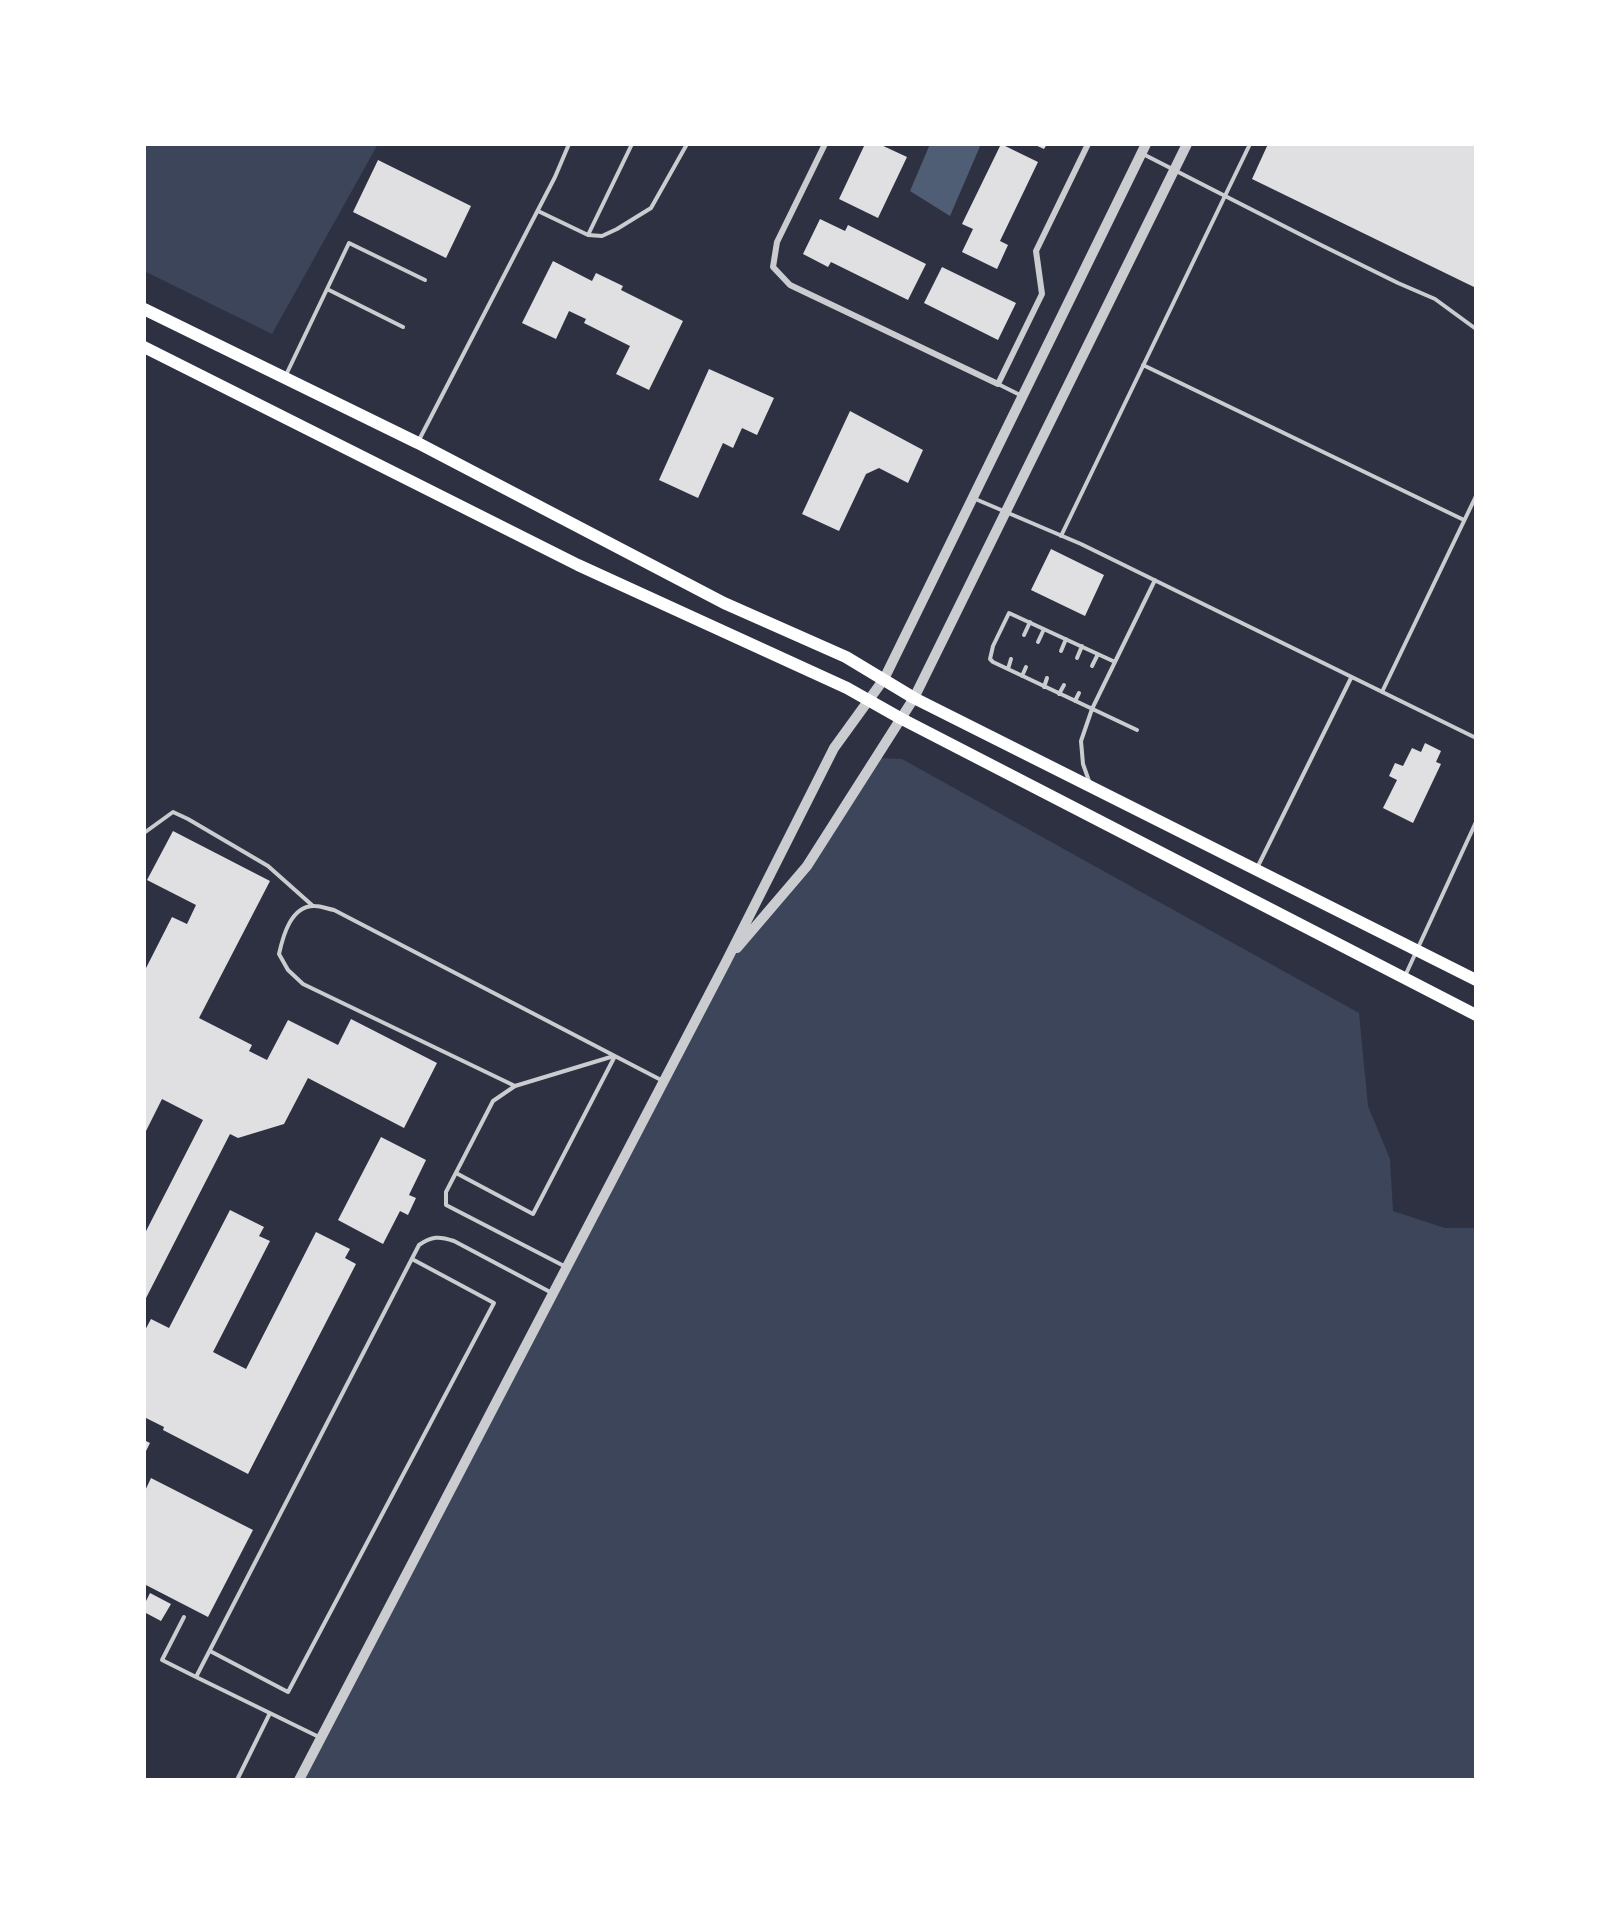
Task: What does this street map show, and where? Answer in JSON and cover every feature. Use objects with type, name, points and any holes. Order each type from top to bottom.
[{"type":"main road","points":[[144,309],[418,443],[724,603],[846,657],[914,698],[1476,980]]},
{"type":"main road","points":[[144,347],[578,565],[847,688],[900,718],[1476,1015]]},
{"type":"street","points":[[825,144],[777,242],[773,267],[790,285],[998,384],[1042,294],[1036,251],[1088,144]]},
{"type":"street","points":[[726,962],[807,866],[914,698],[1187,144]]},
{"type":"street","points":[[299,1780],[726,962],[834,748],[884,679],[1143,149]]},
{"type":"lane","points":[[418,443],[569,144]]},
{"type":"lane","points":[[588,235],[632,144]]},
{"type":"lane","points":[[537,211],[588,235],[602,236],[651,207],[687,144]]},
{"type":"lane","points":[[1061,536],[1250,144]]},
{"type":"lane","points":[[1143,149],[1224,195],[1398,283],[1436,299],[1476,329]]},
{"type":"lane","points":[[284,378],[349,243],[425,280]]},
{"type":"lane","points":[[327,289],[403,327]]},
{"type":"lane","points":[[1143,365],[1464,520]]},
{"type":"lane","points":[[998,384],[1022,396]]},
{"type":"lane","points":[[1382,692],[1476,496]]},
{"type":"lane","points":[[973,498],[1155,580],[1476,738]]},
{"type":"lane","points":[[1091,787],[1083,765],[1081,741],[1092,709],[1155,580]]},
{"type":"lane","points":[[1114,662],[1009,613],[993,646],[990,659],[1137,730]]},
{"type":"lane","points":[[1024,635],[1030,622]]},
{"type":"lane","points":[[1038,642],[1044,629]]},
{"type":"lane","points":[[1060,651],[1066,639]]},
{"type":"lane","points":[[1077,658],[1082,646]]},
{"type":"lane","points":[[1092,666],[1098,654]]},
{"type":"lane","points":[[1008,669],[1011,659]]},
{"type":"lane","points":[[1022,676],[1026,667]]},
{"type":"lane","points":[[1044,687],[1047,678]]},
{"type":"lane","points":[[1256,870],[1351,678]]},
{"type":"lane","points":[[1059,694],[1064,685]]},
{"type":"lane","points":[[1075,701],[1079,693]]},
{"type":"lane","points":[[144,833],[173,812],[268,866],[313,906],[334,910],[663,1081]]},
{"type":"lane","points":[[1403,979],[1476,822]]},
{"type":"lane","points":[[313,906],[296,914],[284,932],[279,954],[288,970],[303,984],[515,1086]]},
{"type":"lane","points":[[566,1267],[446,1205],[446,1192],[493,1101],[515,1086],[615,1056]]},
{"type":"lane","points":[[456,1173],[533,1214],[615,1056]]},
{"type":"lane","points":[[196,1677],[419,1245],[430,1237],[441,1236],[553,1293]]},
{"type":"lane","points":[[210,1651],[288,1692],[494,1303],[412,1259]]},
{"type":"lane","points":[[184,1617],[162,1660],[321,1738]]},
{"type":"lane","points":[[237,1780],[270,1713]]},
{"type":"shaded area","points":[[144,144],[378,144],[272,334],[144,271]]},
{"type":"shaded area","points":[[930,144],[981,144],[950,216],[910,191]]},
{"type":"shaded area","points":[[876,758],[902,759],[1359,1013],[1368,1106],[1390,1159],[1393,1211],[1445,1228],[1476,1228],[1476,1780],[299,1780],[726,962],[807,866]]},
{"type":"building","points":[[865,144],[879,144],[907,157],[878,218],[839,199]]},
{"type":"building","points":[[1001,144],[1038,162],[1000,241],[1008,245],[997,269],[962,252],[973,229],[962,224]]},
{"type":"building","points":[[1033,144],[1047,144],[1044,149]]},
{"type":"building","points":[[1268,144],[1476,144],[1476,288],[1252,179]]},
{"type":"building","points":[[378,160],[471,206],[446,258],[353,212]]},
{"type":"building","points":[[820,219],[845,231],[848,225],[926,264],[908,300],[831,262],[828,267],[803,254]]},
{"type":"building","points":[[553,261],[592,281],[596,273],[623,286],[621,290],[683,321],[649,390],[616,374],[630,346],[584,323],[586,319],[569,311],[556,339],[522,323]]},
{"type":"building","points":[[942,267],[1016,303],[998,340],[924,303]]},
{"type":"building","points":[[709,369],[774,398],[757,435],[742,428],[733,448],[723,443],[698,498],[659,480]]},
{"type":"building","points":[[850,411],[923,450],[908,483],[879,468],[866,474],[839,531],[802,514]]},
{"type":"building","points":[[1051,549],[1104,575],[1085,616],[1031,590]]},
{"type":"building","points":[[1425,743],[1441,751],[1436,762],[1441,764],[1413,823],[1383,808],[1397,780],[1389,776],[1395,763],[1403,766],[1412,748],[1421,752]]},
{"type":"building","points":[[173,831],[270,881],[199,1018],[252,1045],[249,1051],[267,1060],[288,1020],[338,1045],[351,1019],[437,1063],[404,1128],[308,1078],[284,1124],[238,1138],[230,1134],[144,1302],[144,1235],[203,1120],[162,1099],[144,1135],[144,972],[172,917],[187,924],[196,905],[147,880]]},
{"type":"building","points":[[381,1137],[426,1160],[409,1195],[416,1198],[408,1215],[400,1211],[383,1244],[338,1220]]},
{"type":"building","points":[[230,1210],[264,1227],[259,1236],[270,1241],[213,1352],[246,1369],[316,1232],[350,1249],[345,1258],[356,1264],[248,1474],[163,1430],[164,1427],[144,1417],[144,1332],[151,1319],[169,1328]]},
{"type":"building","points":[[144,1440],[150,1443],[144,1455]]},
{"type":"building","points":[[151,1478],[253,1530],[208,1617],[144,1584],[144,1493]]},
{"type":"building","points":[[150,1593],[171,1604],[161,1621],[144,1612],[144,1605]]}]
